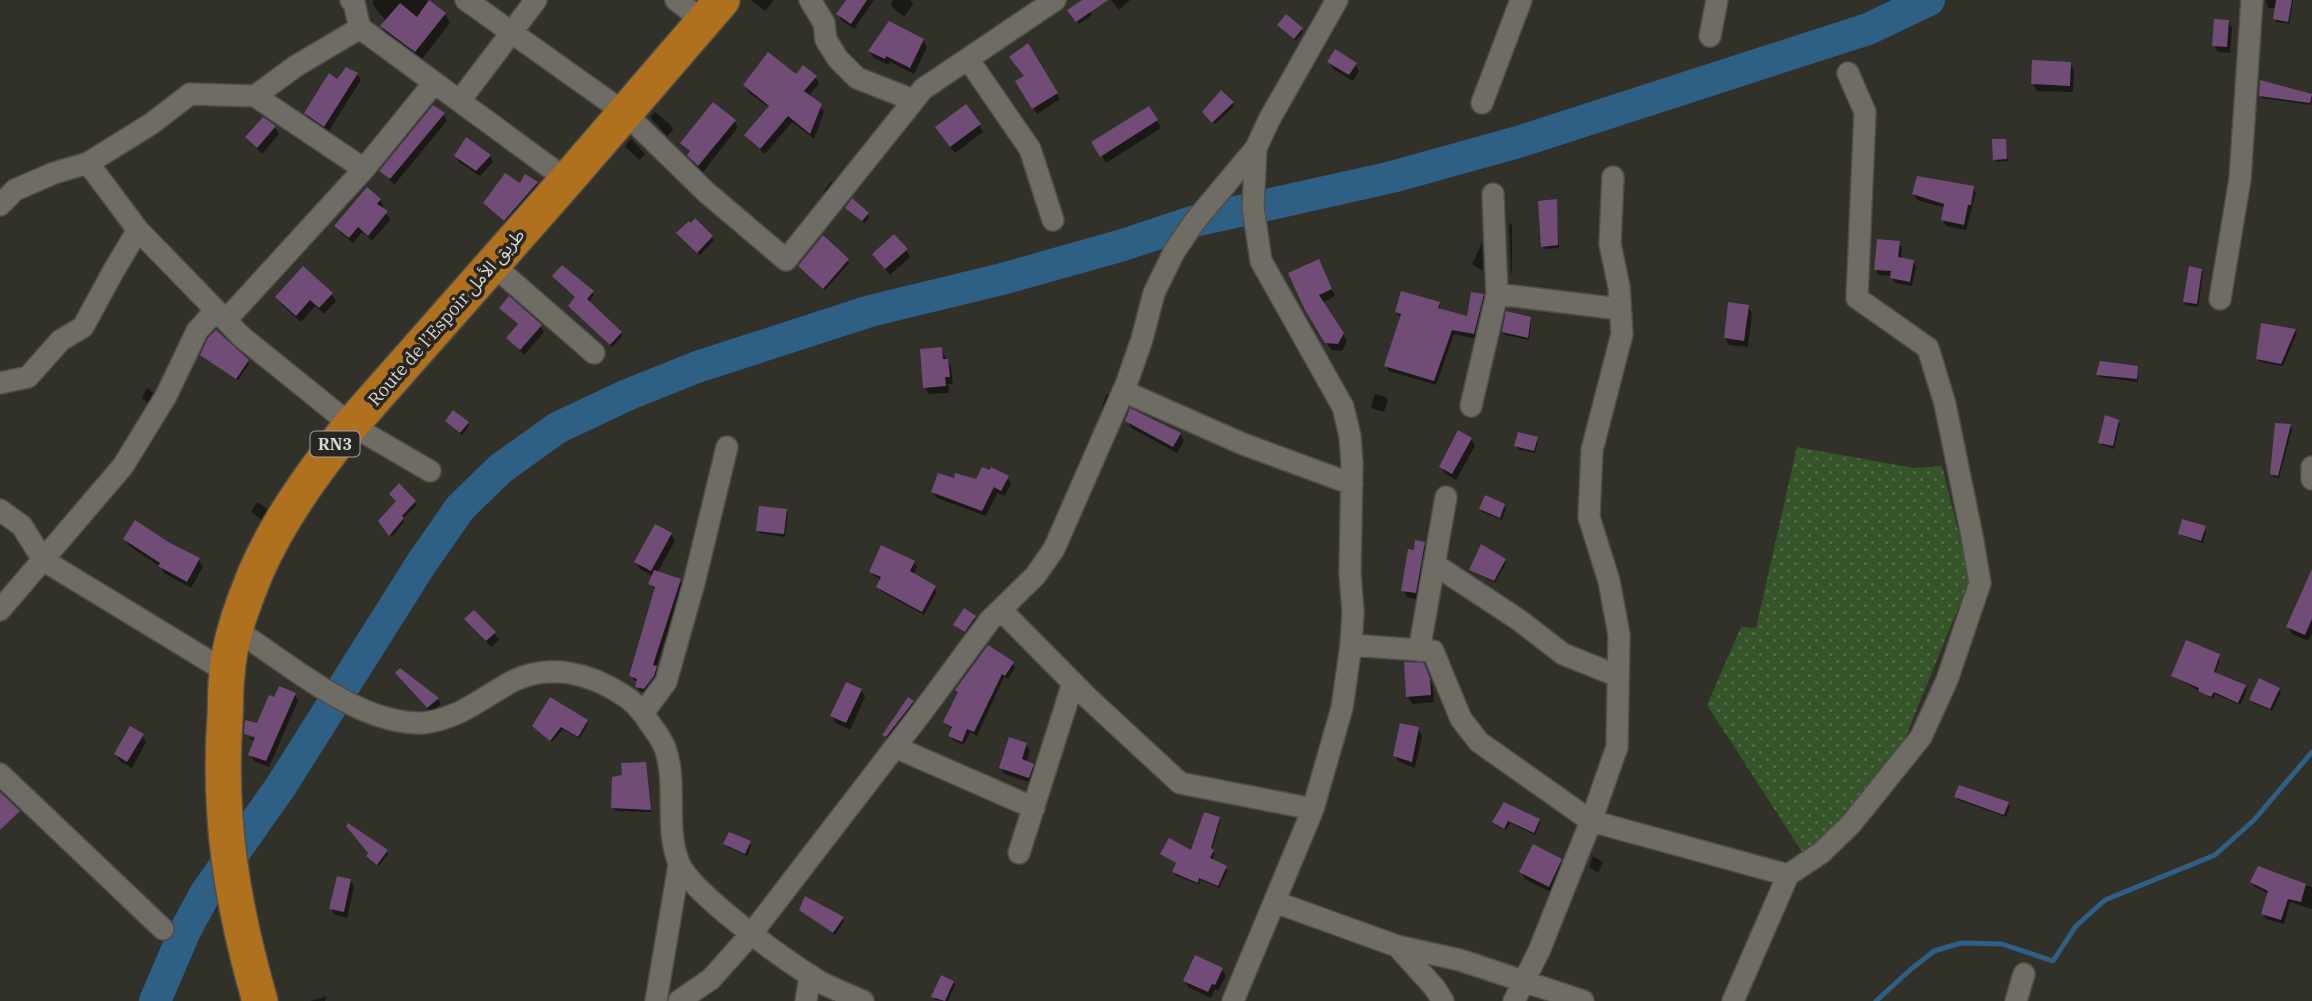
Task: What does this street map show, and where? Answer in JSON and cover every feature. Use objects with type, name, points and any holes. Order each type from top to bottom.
[{"type":"highway","name":"Route de l’Espoir طريق الأمل","points":[[260,1001],[241,937],[228,861],[222,788],[227,672],[236,630],[256,572],[280,526],[322,461],[625,113],[700,7]]},
{"type":"street","points":[[351,0],[360,27],[567,180]]},
{"type":"street","points":[[466,0],[625,113],[706,192],[786,260],[923,89],[1055,0]]},
{"type":"street","points":[[460,99],[536,0]]},
{"type":"street","points":[[810,0],[824,23],[826,40],[838,59],[857,78],[913,100]]},
{"type":"street","points":[[679,1001],[711,979],[752,933],[990,620],[1035,576],[1054,549],[1124,391],[1154,293],[1174,252],[1195,221],[1256,148],[1337,0]]},
{"type":"street","points":[[1482,103],[1521,0]]},
{"type":"street","points":[[1710,36],[1717,0]]},
{"type":"street","points":[[2220,299],[2240,179],[2252,0]]},
{"type":"street","points":[[255,96],[296,66],[360,27]]},
{"type":"street","points":[[968,59],[1030,149],[1052,220]]},
{"type":"street","points":[[1733,1001],[1788,875],[1821,853],[1851,824],[1921,737],[1947,680],[1980,583],[1945,404],[1928,348],[1857,298],[1865,112],[1849,73]]},
{"type":"street","points":[[0,610],[123,466],[166,396],[197,331],[220,315],[364,169],[434,83]]},
{"type":"street","points":[[0,205],[15,190],[54,173],[88,163],[151,124],[190,94],[255,96],[364,169]]},
{"type":"street","points":[[1233,1001],[1325,776],[1342,708],[1351,645],[1350,436],[1343,407],[1261,261],[1253,207],[1256,148]]},
{"type":"street","points":[[88,163],[138,230],[242,337],[351,425],[430,471]]},
{"type":"street","points":[[1514,1001],[1539,951],[1591,821],[1617,747],[1619,635],[1609,581],[1589,517],[1592,450],[1622,334],[1619,287],[1610,244],[1613,177]]},
{"type":"street","points":[[1471,406],[1497,294],[1493,194]]},
{"type":"street","points":[[0,383],[28,377],[61,340],[83,327],[138,230]]},
{"type":"street","points":[[492,264],[594,353]]},
{"type":"street","points":[[1497,294],[1620,309]]},
{"type":"street","points":[[1124,391],[1244,444],[1352,484]]},
{"type":"street","points":[[643,713],[666,682],[694,583],[727,447]]},
{"type":"street","points":[[2312,467],[2312,479]]},
{"type":"street","points":[[1419,650],[1446,497]]},
{"type":"street","points":[[0,510],[22,526],[43,560],[227,672]]},
{"type":"street","points":[[1434,564],[1519,620],[1563,654],[1618,676]]},
{"type":"street","points":[[1001,610],[1073,683],[1180,783],[1313,809]]},
{"type":"street","points":[[236,630],[337,695],[395,721],[420,724],[446,718],[471,707],[513,681],[535,673],[556,670],[593,680],[624,695],[643,713],[665,748],[674,844],[679,865],[691,882],[752,933],[810,975],[863,1001]]},
{"type":"street","points":[[1351,645],[1433,652],[1461,719],[1479,742],[1591,821],[1788,875]]},
{"type":"street","points":[[1019,853],[1073,683]]},
{"type":"street","points":[[895,747],[1034,808]]},
{"type":"street","points":[[0,774],[163,929]]},
{"type":"street","points":[[656,1001],[679,865]]},
{"type":"street","points":[[1275,902],[1397,946],[1460,960],[1583,1001]]},
{"type":"street","points":[[1397,946],[1443,1001]]},
{"type":"street","points":[[2016,1001],[2024,974]]},
{"type":"street","points":[[806,1001],[810,975]]},
{"type":"green space","points":[[1797,447],[1914,468],[1942,466],[1970,579],[1903,743],[1872,786],[1806,858],[1707,705],[1741,627],[1756,628]]},
{"type":"building","points":[[429,0],[446,13],[415,52],[380,26],[400,3],[417,17]]},
{"type":"building","points":[[846,0],[867,0],[851,24],[836,14]]},
{"type":"building","points":[[1082,0],[1108,0],[1076,22],[1067,10]]},
{"type":"building","points":[[2276,0],[2292,0],[2288,22],[2273,19]]},
{"type":"building","points":[[1286,14],[1303,28],[1294,39],[1277,25]]},
{"type":"building","points":[[2214,19],[2229,20],[2227,47],[2212,46]]},
{"type":"building","points":[[889,21],[924,39],[910,68],[886,56],[885,59],[868,51]]},
{"type":"building","points":[[1028,43],[1058,93],[1032,109],[1015,81],[1024,76],[1009,57]]},
{"type":"building","points":[[1335,49],[1357,63],[1349,75],[1327,62]]},
{"type":"building","points":[[768,52],[796,74],[803,65],[817,76],[804,91],[822,104],[810,134],[788,116],[760,149],[744,135],[769,106],[743,85]]},
{"type":"building","points":[[2032,60],[2071,62],[2070,86],[2031,84]]},
{"type":"building","points":[[346,67],[358,73],[324,127],[304,113],[329,73],[337,79]]},
{"type":"building","points":[[2260,80],[2312,94],[2310,103],[2259,96]]},
{"type":"building","points":[[1221,90],[1234,102],[1212,123],[1202,112]]},
{"type":"building","points":[[713,102],[736,120],[698,166],[687,155],[690,151],[680,143]]},
{"type":"building","points":[[966,104],[981,124],[950,147],[935,127]]},
{"type":"building","points":[[433,105],[445,113],[390,179],[379,171]]},
{"type":"building","points":[[1149,106],[1158,120],[1100,157],[1091,142]]},
{"type":"building","points":[[263,117],[276,126],[257,148],[245,137]]},
{"type":"building","points":[[466,137],[491,155],[476,171],[454,156]]},
{"type":"building","points":[[1992,139],[2006,139],[2007,159],[1993,160]]},
{"type":"building","points":[[505,173],[520,183],[525,174],[538,182],[504,221],[483,203]]},
{"type":"building","points":[[1917,176],[1974,186],[1964,225],[1941,220],[1944,204],[1912,194]]},
{"type":"building","points":[[367,187],[381,199],[377,204],[388,211],[368,236],[358,227],[349,238],[334,226]]},
{"type":"building","points":[[852,198],[869,213],[862,221],[845,208]]},
{"type":"building","points":[[1557,199],[1558,245],[1541,247],[1538,201]]},
{"type":"building","points":[[695,218],[713,236],[697,253],[676,233]]},
{"type":"building","points":[[894,234],[908,249],[885,269],[872,254]]},
{"type":"building","points":[[823,235],[849,259],[823,289],[798,266]]},
{"type":"building","points":[[1877,239],[1900,241],[1898,257],[1914,260],[1910,282],[1890,278],[1891,271],[1874,270]]},
{"type":"building","points":[[1319,259],[1332,289],[1319,295],[1344,333],[1338,344],[1325,343],[1305,310],[1288,273]]},
{"type":"building","points":[[562,265],[594,291],[587,299],[622,332],[610,345],[568,306],[575,297],[552,276]]},
{"type":"building","points":[[303,266],[333,293],[319,308],[310,300],[296,316],[275,297]]},
{"type":"building","points":[[2189,266],[2202,269],[2197,304],[2183,302]]},
{"type":"building","points":[[1401,291],[1440,302],[1438,308],[1467,316],[1471,292],[1484,294],[1474,334],[1452,330],[1434,381],[1384,366],[1401,314],[1395,312]]},
{"type":"building","points":[[509,296],[542,325],[520,350],[506,338],[518,324],[499,308]]},
{"type":"building","points":[[1728,302],[1749,305],[1744,341],[1724,338]]},
{"type":"building","points":[[1506,311],[1531,317],[1528,338],[1502,332]]},
{"type":"building","points":[[2261,323],[2296,329],[2281,364],[2256,359]]},
{"type":"building","points":[[216,330],[249,360],[236,379],[200,355],[208,338]]},
{"type":"building","points":[[942,347],[943,359],[948,359],[950,377],[945,377],[946,386],[923,388],[920,349]]},
{"type":"building","points":[[2100,361],[2138,366],[2137,379],[2096,375]]},
{"type":"building","points":[[1130,408],[1181,433],[1173,447],[1125,421]]},
{"type":"building","points":[[453,410],[469,422],[460,433],[445,421]]},
{"type":"building","points":[[2105,415],[2119,420],[2113,446],[2098,443]]},
{"type":"building","points":[[2275,423],[2291,424],[2278,476],[2270,474]]},
{"type":"building","points":[[1458,430],[1472,438],[1452,474],[1439,467]]},
{"type":"building","points":[[1518,432],[1538,437],[1534,451],[1514,446]]},
{"type":"building","points":[[982,467],[990,470],[991,467],[1009,476],[1001,491],[994,487],[982,511],[931,492],[938,473],[954,478],[955,473],[976,479]]},
{"type":"building","points":[[399,483],[416,501],[389,536],[378,521],[396,501],[389,494]]},
{"type":"building","points":[[1485,495],[1505,504],[1500,518],[1479,509]]},
{"type":"building","points":[[759,506],[787,509],[784,534],[756,531]]},
{"type":"building","points":[[2182,519],[2206,526],[2201,541],[2178,534]]},
{"type":"building","points":[[135,520],[170,543],[200,558],[187,582],[158,566],[160,563],[123,539]]},
{"type":"building","points":[[655,524],[672,533],[651,571],[634,562]]},
{"type":"building","points":[[1415,540],[1425,542],[1416,593],[1401,591],[1408,549],[1414,550]]},
{"type":"building","points":[[1481,544],[1506,559],[1494,581],[1469,570]]},
{"type":"building","points":[[881,545],[915,561],[910,571],[936,586],[922,612],[876,587],[881,577],[869,572]]},
{"type":"building","points":[[2312,569],[2312,619],[2305,635],[2286,627]]},
{"type":"building","points":[[654,570],[681,579],[653,665],[657,666],[654,676],[644,689],[635,687],[637,679],[629,676],[655,587],[648,584]]},
{"type":"building","points":[[964,608],[976,616],[965,632],[953,625]]},
{"type":"building","points":[[474,610],[496,632],[486,641],[464,619]]},
{"type":"building","points":[[2186,640],[2220,654],[2214,672],[2246,685],[2238,703],[2214,692],[2211,697],[2198,691],[2199,688],[2171,676]]},
{"type":"building","points":[[988,645],[1014,662],[1005,676],[1002,674],[974,732],[967,729],[962,742],[948,736],[952,727],[943,722],[958,692],[955,690]]},
{"type":"building","points":[[1404,662],[1424,663],[1430,679],[1431,695],[1406,697]]},
{"type":"building","points":[[400,668],[439,698],[427,708],[395,673]]},
{"type":"building","points":[[2259,678],[2280,688],[2270,709],[2249,700]]},
{"type":"building","points":[[846,682],[862,689],[846,723],[830,716]]},
{"type":"building","points":[[279,686],[296,693],[266,761],[248,755],[255,737],[244,734],[245,720],[257,723],[269,695],[274,697]]},
{"type":"building","points":[[550,697],[588,720],[578,737],[561,727],[550,741],[532,726]]},
{"type":"building","points":[[908,697],[914,701],[886,737],[882,735]]},
{"type":"building","points":[[1400,723],[1419,727],[1412,762],[1393,756]]},
{"type":"building","points":[[130,726],[144,734],[127,762],[114,754]]},
{"type":"building","points":[[1009,737],[1027,743],[1022,759],[1034,764],[1029,778],[999,768]]},
{"type":"building","points":[[646,762],[651,810],[611,808],[612,777],[622,775],[621,763]]},
{"type":"building","points":[[1959,785],[2009,802],[2004,815],[1954,797]]},
{"type":"building","points":[[0,792],[20,811],[0,830]]},
{"type":"building","points":[[1504,802],[1540,819],[1534,833],[1508,821],[1504,829],[1492,822]]},
{"type":"building","points":[[1204,812],[1220,817],[1210,858],[1227,866],[1218,886],[1199,878],[1198,883],[1172,872],[1176,863],[1160,854],[1169,838],[1191,850]]},
{"type":"building","points":[[348,823],[388,850],[377,865],[366,856],[368,853],[346,826]]},
{"type":"building","points":[[729,832],[751,841],[745,854],[723,844]]},
{"type":"building","points":[[1533,844],[1562,859],[1549,887],[1519,872]]},
{"type":"building","points":[[2258,866],[2306,884],[2301,902],[2288,899],[2281,920],[2261,914],[2268,891],[2250,882]]},
{"type":"building","points":[[337,876],[351,879],[344,912],[329,909]]},
{"type":"building","points":[[805,896],[844,917],[833,933],[799,910]]},
{"type":"building","points":[[1195,955],[1223,968],[1215,985],[1212,984],[1208,992],[1183,981]]},
{"type":"building","points":[[941,975],[954,981],[945,1001],[931,997]]},
{"type":"waterway","points":[[155,1001],[185,931],[205,894],[281,786],[421,564],[460,508],[500,469],[557,428],[627,395],[697,367],[870,311],[1002,279],[1123,245],[1195,221],[1392,177],[1518,142],[1868,29],[1929,0]]},
{"type":"waterway","points":[[1876,1001],[1934,951],[1961,943],[2002,944],[2053,961],[2076,926],[2105,900],[2215,855],[2254,820],[2312,752]]}]
